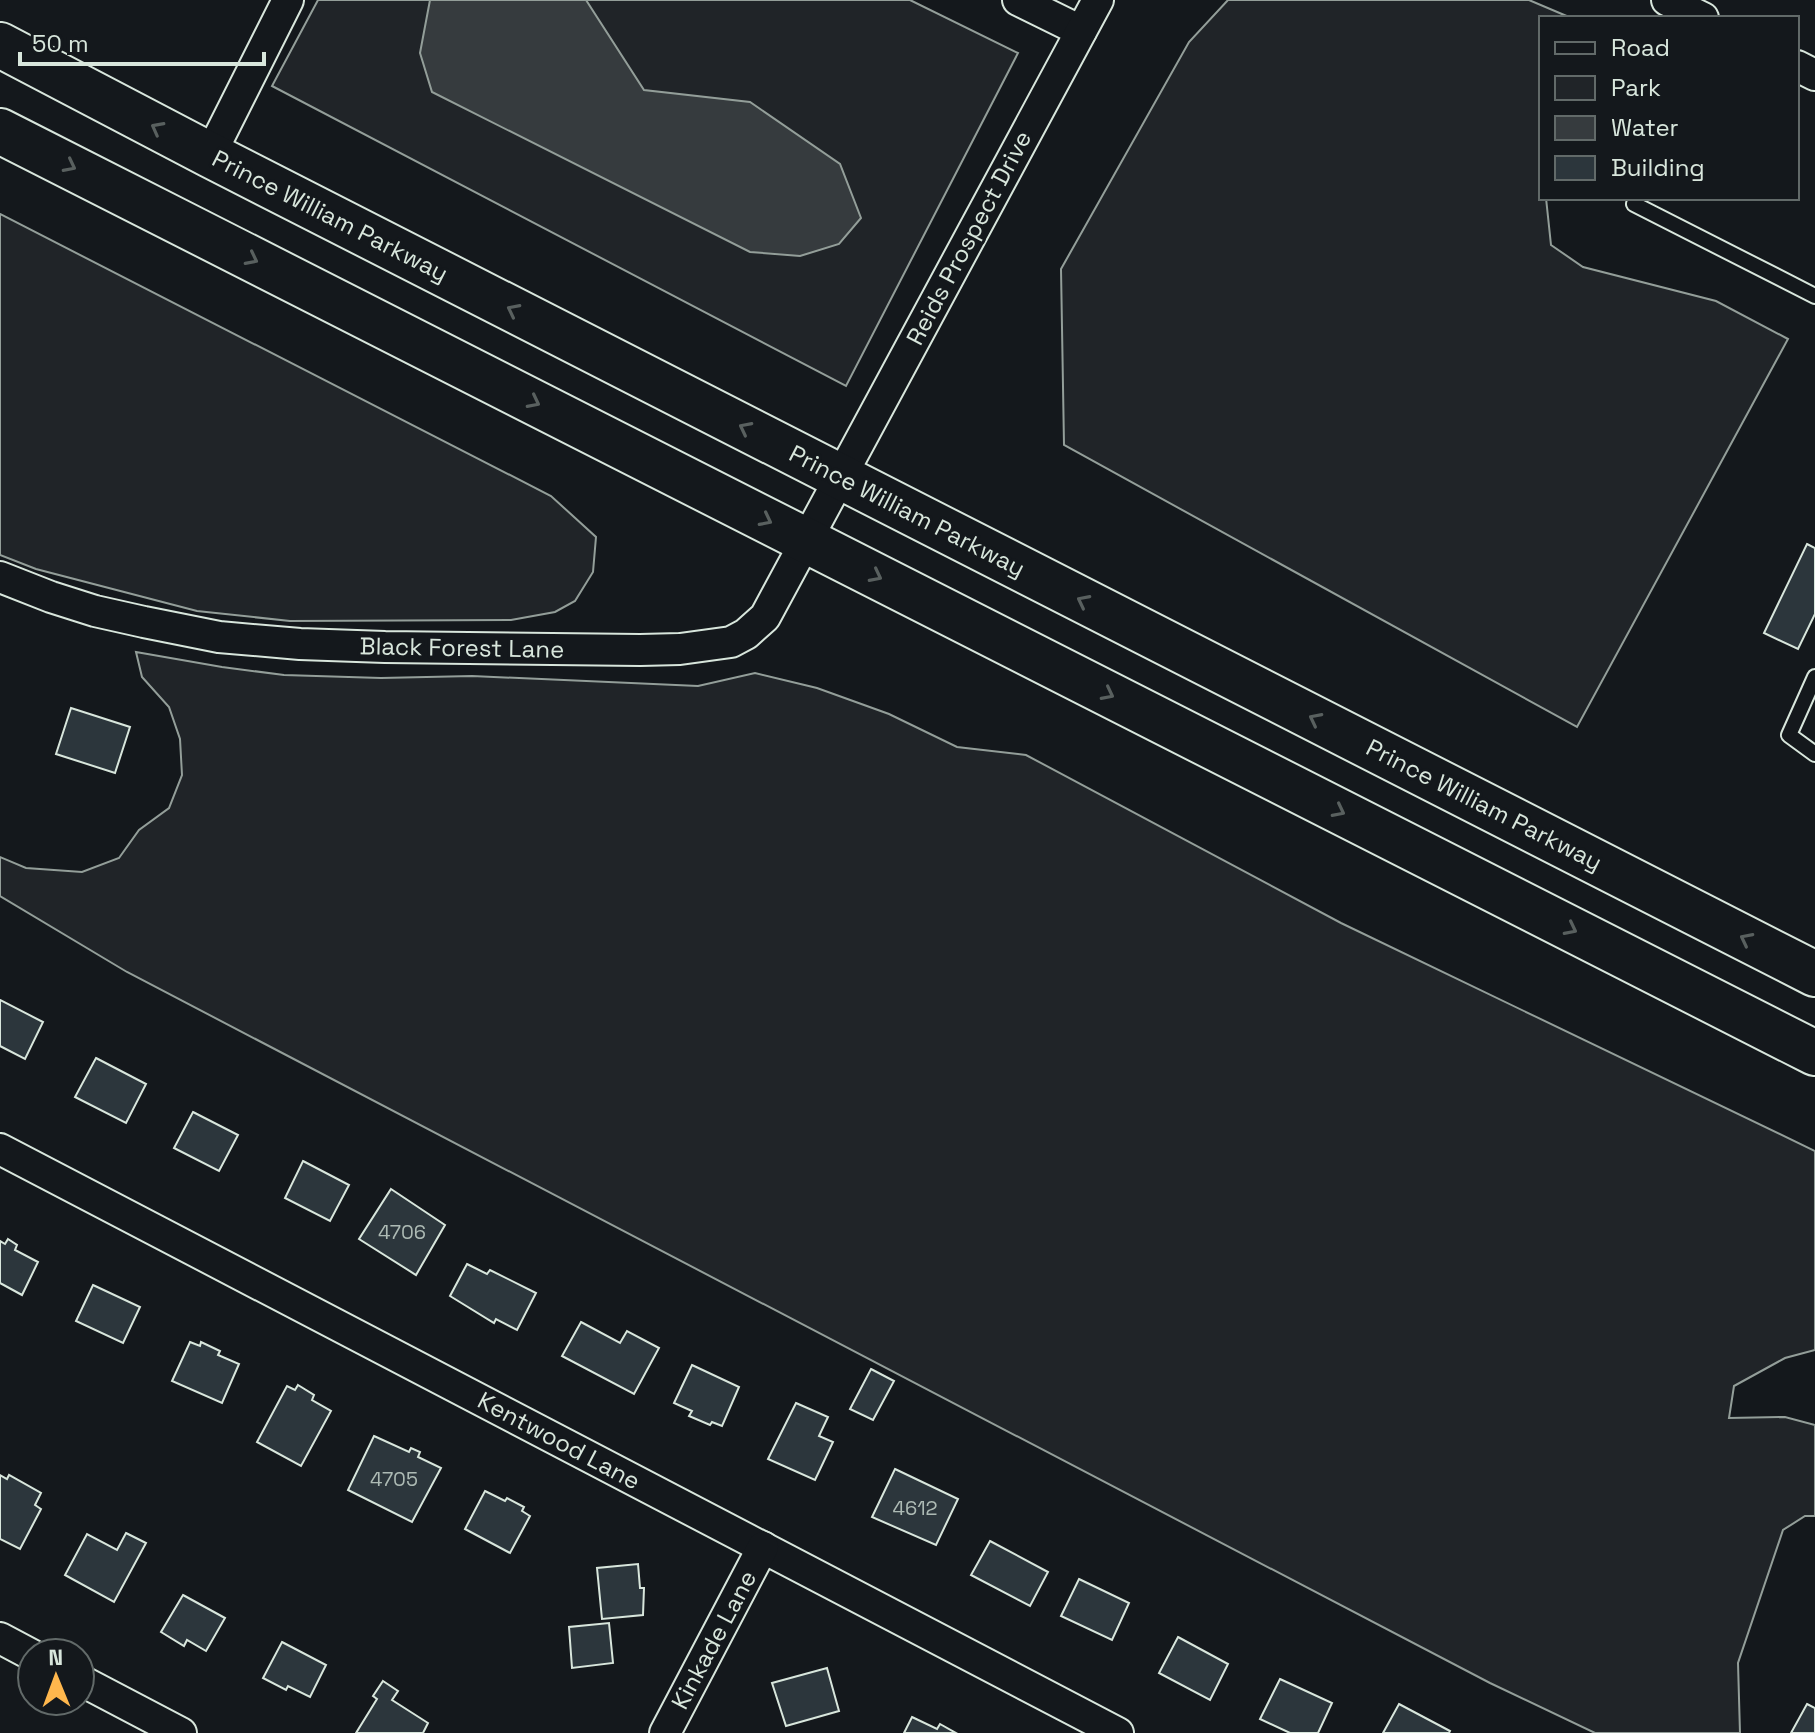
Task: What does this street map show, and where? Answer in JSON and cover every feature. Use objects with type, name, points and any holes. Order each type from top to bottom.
[{"type":"highway","name":"Prince William Parkway","points":[[0,45],[1815,974]]},
{"type":"highway","points":[[0,131],[1815,1053]]},
{"type":"street","points":[[210,155],[288,0]]},
{"type":"street","points":[[1018,0],[1081,31]]},
{"type":"street","name":"Reids Prospect Drive","points":[[840,476],[1098,0]]},
{"type":"street","points":[[1667,0],[1699,16]]},
{"type":"street","name":"Black Forest Lane","points":[[0,577],[95,611],[219,637],[385,647],[640,650],[715,646],[731,642],[757,627],[765,617],[840,476]]},
{"type":"street","name":"Kentwood Lane","points":[[0,1149],[1118,1733]]},
{"type":"street","name":"Kinkade Lane","points":[[665,1733],[763,1547]]},
{"type":"street","points":[[96,1692],[134,1722],[181,1733]]},
{"type":"lane","points":[[1636,200],[1634,204],[1815,296]]},
{"type":"lane","points":[[1815,677],[1789,735],[1815,754]]},
{"type":"green space","points":[[318,0],[910,0],[1018,53],[846,386],[272,86]]},
{"type":"green space","points":[[1228,0],[1529,0],[1567,16],[1539,16],[1539,200],[1546,200],[1551,245],[1583,267],[1716,301],[1788,339],[1577,727],[1064,445],[1061,269],[1189,42]]},
{"type":"green space","points":[[0,214],[551,496],[596,537],[593,572],[575,601],[555,612],[511,620],[290,621],[197,611],[36,569],[0,555]]},
{"type":"green space","points":[[136,652],[284,675],[381,678],[472,676],[698,686],[755,673],[817,688],[889,714],[957,747],[1026,755],[1341,923],[1815,1151],[1815,1350],[1785,1358],[1734,1386],[1729,1418],[1785,1417],[1815,1425],[1815,1516],[1805,1516],[1783,1530],[1738,1663],[1740,1733],[1595,1733],[1490,1683],[127,972],[0,896],[0,857],[26,868],[82,872],[119,858],[139,830],[169,808],[182,775],[180,739],[169,707],[142,677]]},
{"type":"water","points":[[430,0],[586,0],[644,90],[750,102],[840,164],[861,218],[839,244],[800,256],[750,252],[432,92],[420,53]]},
{"type":"building","points":[[1807,544],[1815,548],[1815,614],[1798,649],[1764,633]]},
{"type":"building","points":[[71,708],[130,727],[115,773],[56,754]]},
{"type":"building","points":[[0,1000],[43,1022],[25,1059],[0,1046]]},
{"type":"building","points":[[96,1058],[146,1084],[126,1123],[75,1097]]},
{"type":"building","points":[[193,1112],[238,1135],[219,1171],[174,1148]]},
{"type":"building","points":[[303,1161],[349,1185],[330,1221],[285,1198]]},
{"type":"building","points":[[391,1189],[445,1225],[416,1275],[359,1239]]},
{"type":"building","points":[[8,1239],[17,1245],[15,1250],[38,1262],[22,1295],[0,1283],[0,1241],[5,1244]]},
{"type":"building","points":[[467,1264],[487,1274],[490,1270],[536,1293],[517,1330],[496,1319],[494,1323],[450,1296]]},
{"type":"building","points":[[93,1285],[140,1307],[123,1343],[76,1321]]},
{"type":"building","points":[[581,1322],[620,1343],[627,1331],[659,1348],[634,1394],[562,1356]]},
{"type":"building","points":[[190,1342],[200,1346],[201,1342],[220,1351],[218,1355],[239,1364],[222,1403],[172,1381]]},
{"type":"building","points":[[692,1365],[739,1387],[722,1426],[712,1422],[710,1425],[689,1416],[692,1411],[674,1403]]},
{"type":"building","points":[[871,1369],[894,1381],[873,1420],[850,1409]]},
{"type":"building","points":[[298,1385],[314,1395],[312,1400],[331,1411],[301,1466],[257,1442],[287,1386],[295,1390]]},
{"type":"building","points":[[796,1403],[828,1417],[819,1436],[833,1442],[815,1480],[768,1459]]},
{"type":"building","points":[[374,1436],[409,1452],[411,1448],[420,1452],[418,1457],[441,1468],[412,1522],[348,1490]]},
{"type":"building","points":[[895,1469],[958,1499],[936,1545],[872,1517]]},
{"type":"building","points":[[0,1475],[7,1479],[9,1475],[41,1493],[35,1505],[41,1509],[20,1549],[0,1539]]},
{"type":"building","points":[[485,1491],[524,1507],[522,1511],[530,1516],[510,1553],[465,1529]]},
{"type":"building","points":[[126,1533],[146,1543],[114,1602],[65,1575],[87,1534],[117,1550]]},
{"type":"building","points":[[990,1541],[1048,1572],[1030,1606],[971,1575]]},
{"type":"building","points":[[638,1564],[640,1588],[644,1588],[643,1615],[602,1619],[597,1568]]},
{"type":"building","points":[[1079,1579],[1129,1603],[1112,1640],[1061,1616]]},
{"type":"building","points":[[183,1595],[225,1618],[206,1651],[187,1640],[184,1646],[161,1632]]},
{"type":"building","points":[[609,1623],[613,1663],[572,1668],[569,1627]]},
{"type":"building","points":[[1178,1637],[1228,1664],[1210,1700],[1159,1673]]},
{"type":"building","points":[[282,1642],[326,1665],[310,1697],[288,1686],[286,1690],[263,1678]]},
{"type":"building","points":[[827,1668],[839,1711],[786,1726],[772,1683]]},
{"type":"building","points":[[1280,1679],[1332,1703],[1318,1733],[1290,1733],[1260,1719]]},
{"type":"building","points":[[383,1681],[398,1691],[392,1700],[428,1723],[423,1733],[356,1733],[377,1699],[373,1696]]},
{"type":"building","points":[[1399,1704],[1450,1731],[1449,1733],[1383,1733]]},
{"type":"building","points":[[1807,1704],[1815,1708],[1815,1733],[1791,1733]]},
{"type":"building","points":[[912,1717],[937,1729],[940,1724],[956,1733],[904,1733]]}]
